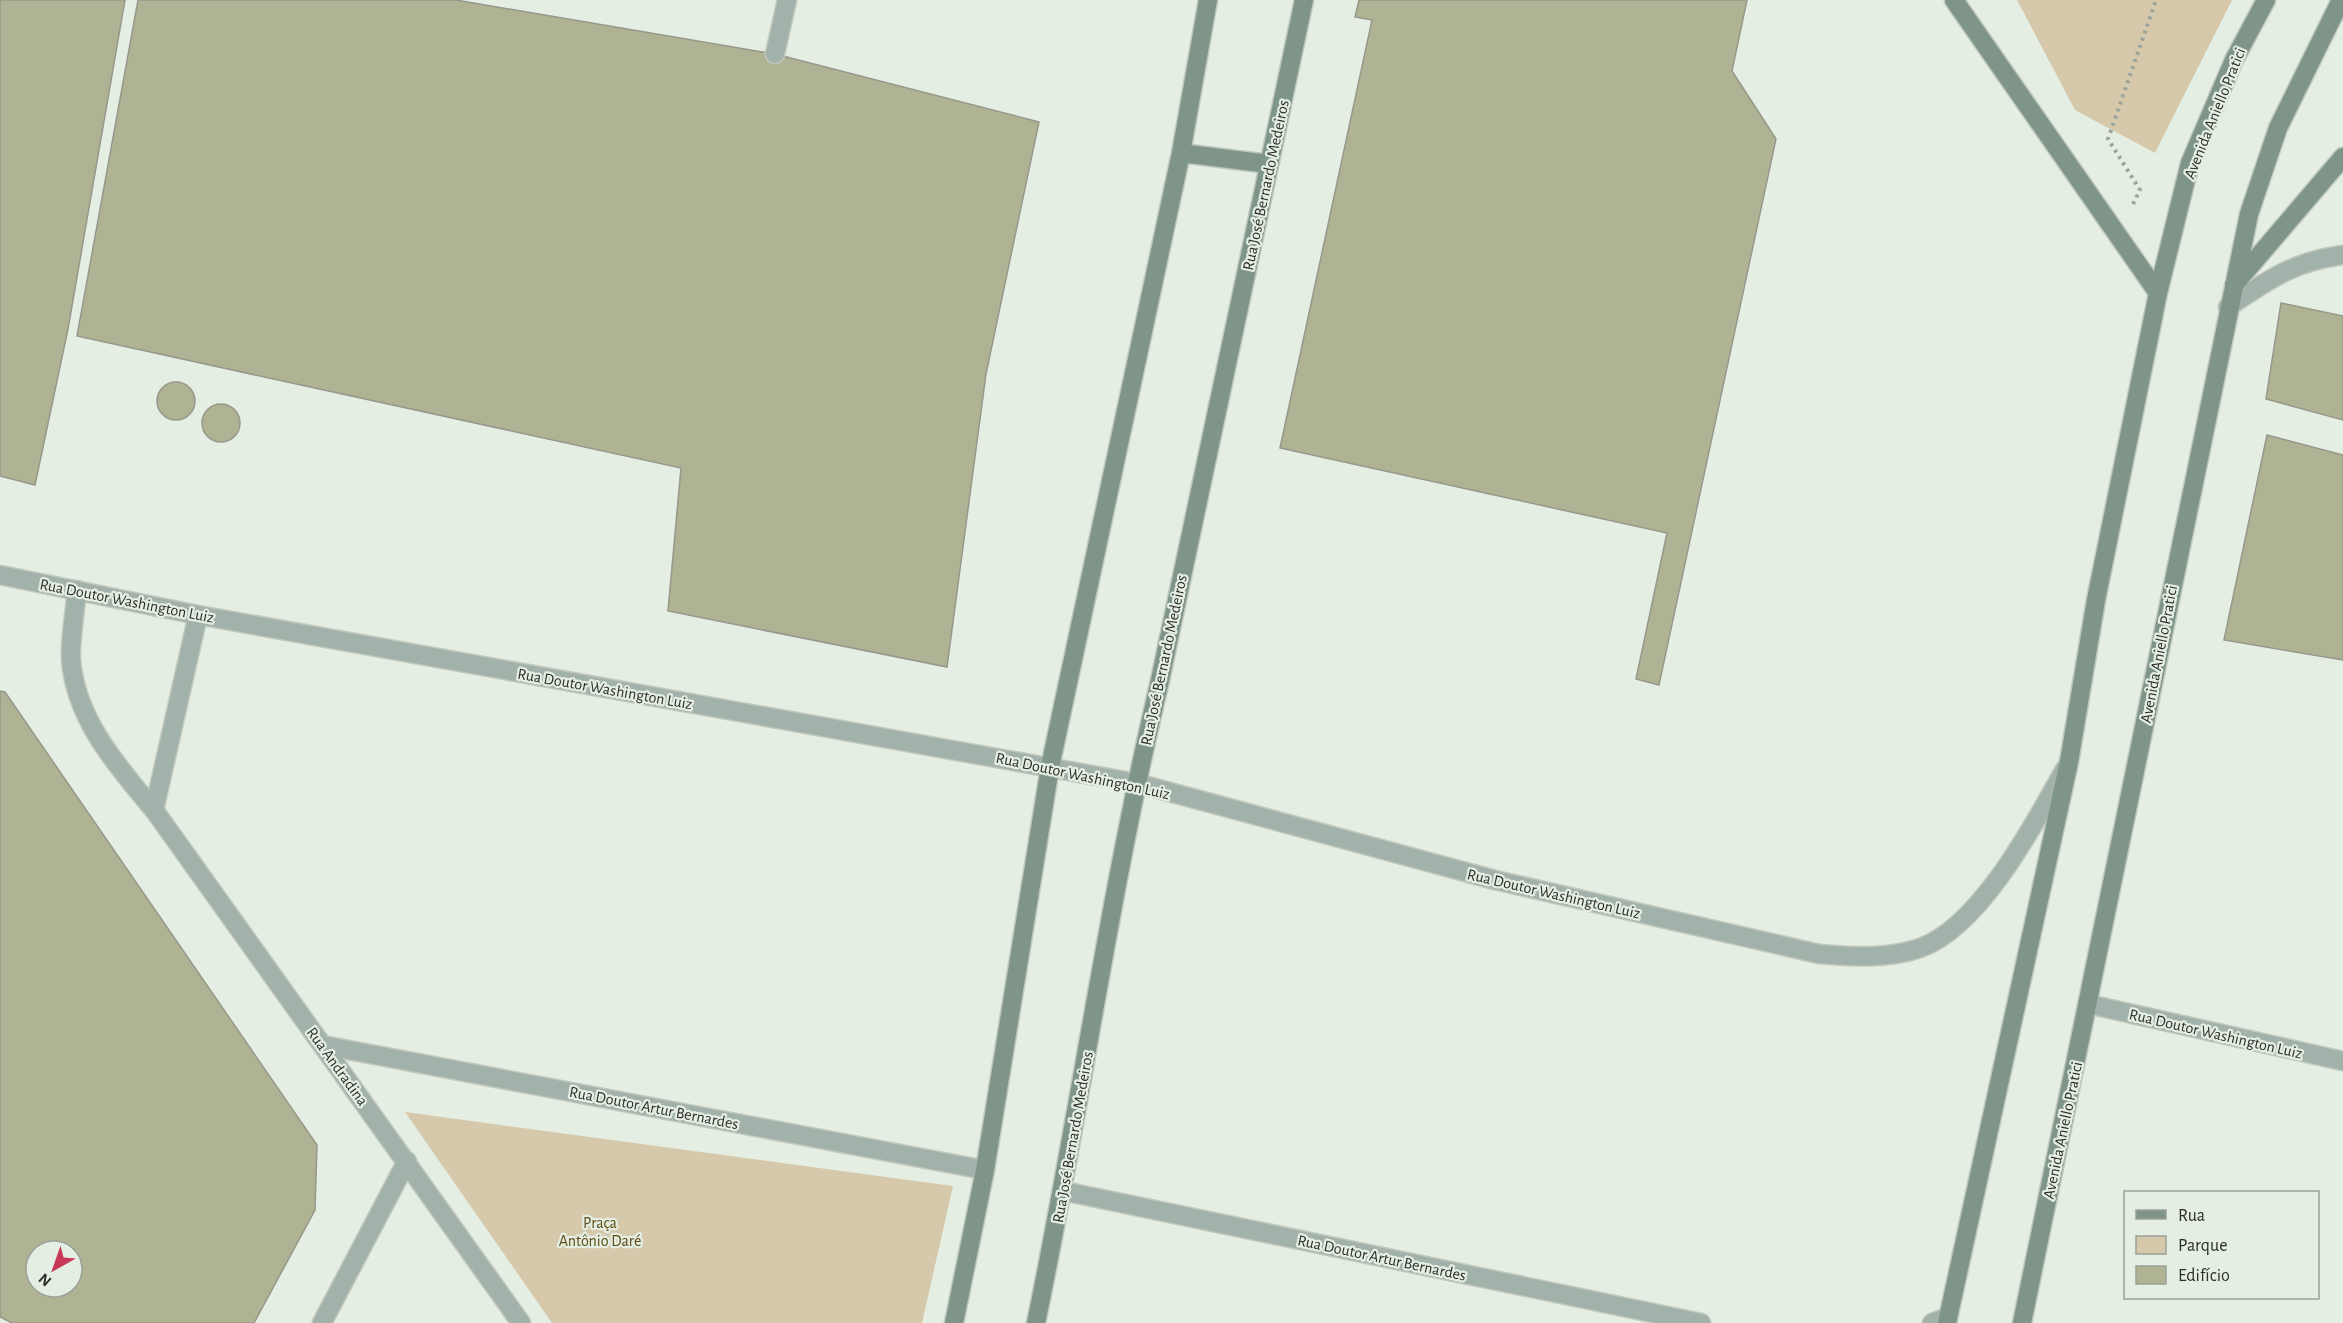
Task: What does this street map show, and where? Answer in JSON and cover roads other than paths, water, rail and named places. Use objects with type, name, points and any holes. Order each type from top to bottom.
[{"type":"main road","name":"Rua José Bernardo Medeiros","points":[[1036,1323],[1063,1191],[1136,783],[1304,0]]},
{"type":"main road","points":[[1954,0],[2120,235],[2158,294]]},
{"type":"main road","name":"Avenida Aniello Pratici","points":[[1942,1321],[2069,762],[2096,600],[2158,294],[2190,163],[2234,60],[2266,0]]},
{"type":"main road","name":"Avenida Aniello Pratici","points":[[2022,1323],[2248,214],[2278,128],[2341,0]]},
{"type":"main road","points":[[954,1323],[985,1170],[1050,767],[1181,153],[1204,1]]},
{"type":"main road","points":[[1181,153],[1269,164]]},
{"type":"main road","points":[[2233,286],[2343,157]]},
{"type":"street","points":[[775,54],[787,0]]},
{"type":"street","points":[[2228,307],[2282,271],[2300,264],[2343,255]]},
{"type":"street","name":"Rua Doutor Washington Luiz","points":[[0,575],[198,615],[1136,783],[1495,880],[1819,954],[1856,957],[1901,953],[1921,947],[1951,930],[1988,893],[2045,806],[2069,762]]},
{"type":"street","name":"Rua Andradina","points":[[77,591],[71,659],[75,684],[89,720],[115,762],[154,810],[521,1323]]},
{"type":"street","points":[[154,810],[198,615]]},
{"type":"street","name":"Rua Doutor Washington Luiz","points":[[2088,1004],[2343,1061]]},
{"type":"street","name":"Rua Doutor Artur Bernardes","points":[[322,1045],[985,1170]]},
{"type":"street","points":[[322,1323],[407,1161]]},
{"type":"street","name":"Rua Doutor Artur Bernardes","points":[[1063,1191],[1701,1323]]},
{"type":"park label","name":"Praça Antônio Daré","points":[[600,1231]]}]
